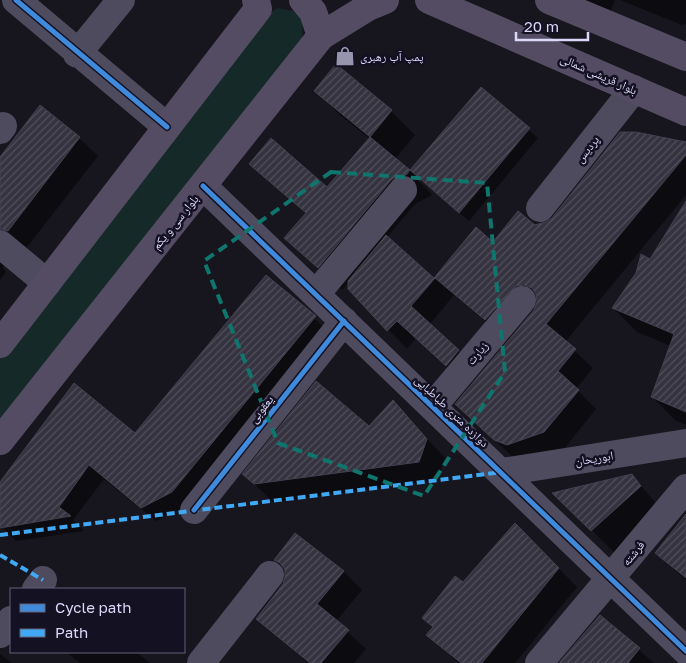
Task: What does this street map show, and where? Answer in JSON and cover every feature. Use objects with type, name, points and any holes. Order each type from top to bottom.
[{"type":"main road","points":[[303,0],[313,12],[320,36]]},
{"type":"main road","name":"بلوار سی و یکم","points":[[0,441],[320,36],[368,7],[385,0]]},
{"type":"main road","name":"بلوار قریشی شمالی","points":[[429,0],[686,112]]},
{"type":"main road","points":[[549,0],[685,53]]},
{"type":"main road","points":[[0,344],[262,3]]},
{"type":"street","points":[[16,0],[77,54],[166,127]]},
{"type":"street","points":[[77,54],[121,0]]},
{"type":"street","name":"پردیس","points":[[540,208],[634,89]]},
{"type":"street","name":"دوازده متری طباطبایی","points":[[203,186],[686,651]]},
{"type":"street","points":[[316,294],[403,190]]},
{"type":"street","points":[[0,244],[47,283]]},
{"type":"street","name":"زیارت","points":[[432,406],[522,300]]},
{"type":"street","name":"یعقوبی","points":[[194,510],[344,321]]},
{"type":"street","name":"ابوریحان","points":[[502,472],[686,443]]},
{"type":"street","name":"فرشته","points":[[540,663],[686,488]]},
{"type":"street","points":[[201,663],[270,575]]},
{"type":"street","points":[[0,634],[10,621]]},
{"type":"highlighted area","points":[[331,172],[487,183],[505,372],[424,496],[278,443],[204,261]]},
{"type":"green space","points":[[277,8],[294,11],[303,21],[302,38],[0,428],[0,355],[258,23]]},
{"type":"building","points":[[336,64],[392,110],[370,137],[314,91]]},
{"type":"building","points":[[481,87],[530,128],[459,213],[410,170]]},
{"type":"building","points":[[40,105],[80,137],[8,231],[0,229],[0,157]]},
{"type":"building","points":[[620,132],[636,132],[686,142],[686,155],[546,324],[576,349],[558,371],[579,390],[544,432],[507,445],[494,440],[455,404],[534,310],[537,302],[536,294],[532,288],[524,285],[516,286],[485,320],[435,278],[411,306],[459,350],[446,366],[397,321],[387,331],[348,289],[348,281],[386,235],[434,278],[476,227],[493,242],[518,211],[535,225],[546,222],[552,218]]},
{"type":"building","points":[[370,137],[410,170],[406,175],[398,175],[391,180],[318,268],[284,238],[306,213],[249,164],[271,138],[327,187]]},
{"type":"building","points":[[686,201],[686,412],[651,397],[674,334],[612,308],[636,273],[641,254],[650,259]]},
{"type":"building","points":[[266,275],[316,316],[172,492],[141,508],[89,465],[59,507],[71,516],[0,528],[0,482],[74,383],[135,433]]},
{"type":"building","points":[[316,381],[369,426],[393,400],[427,439],[419,462],[254,484],[242,474]]},
{"type":"building","points":[[632,474],[641,486],[591,531],[552,493]]},
{"type":"building","points":[[686,514],[686,578],[655,553]]},
{"type":"building","points":[[515,523],[559,568],[482,663],[461,663],[426,635],[433,627],[422,618],[455,576],[463,582]]},
{"type":"building","points":[[295,533],[344,571],[317,604],[349,630],[321,663],[310,663],[256,619],[283,584],[285,570],[280,563],[274,560]]},
{"type":"building","points":[[600,615],[640,648],[628,663],[559,663]]},
{"type":"marked path","points":[[0,535],[502,472]]},
{"type":"marked path","points":[[0,555],[43,580]]},
{"type":"cycle path","points":[[16,0],[167,127]]},
{"type":"cycle path","points":[[203,186],[686,651]]},
{"type":"cycle path","points":[[194,510],[344,321]]},
{"type":"place","name":"پمپ آب رهبری","points":[[345,56]]}]
